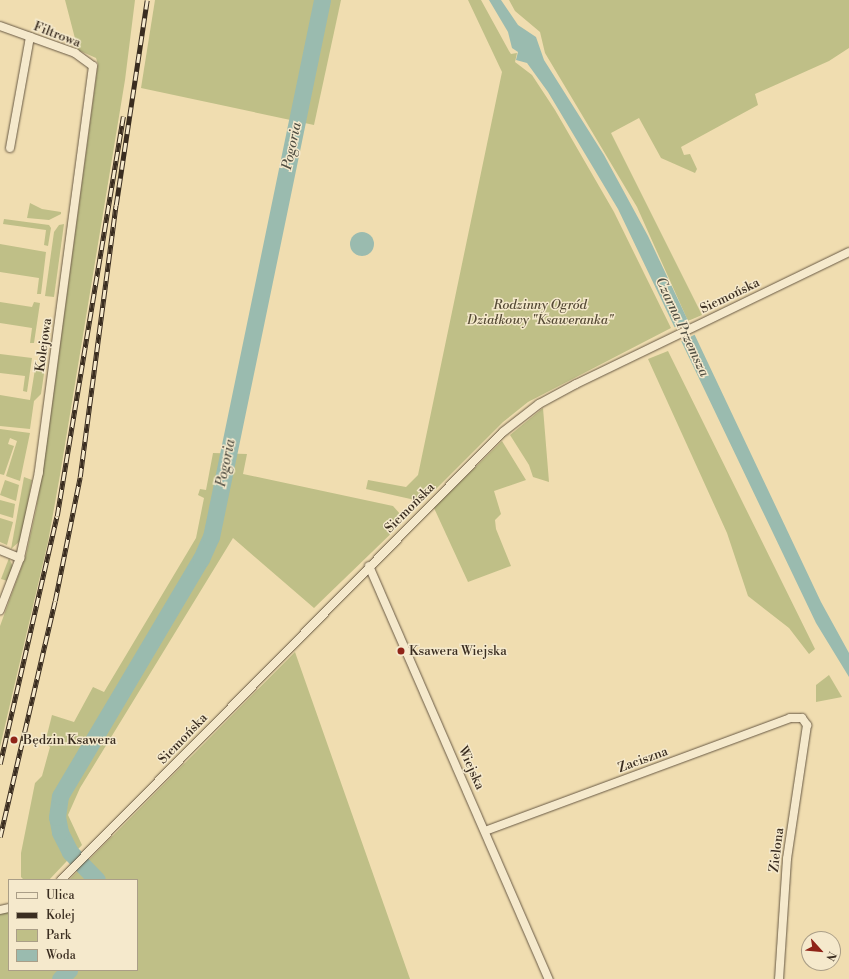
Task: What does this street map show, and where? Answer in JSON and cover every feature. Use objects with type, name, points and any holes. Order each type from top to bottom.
[{"type":"street","name":"Filtrowa","points":[[0,26],[88,61],[93,66],[92,78]]},
{"type":"street","points":[[10,148],[30,37]]},
{"type":"street","name":"Kolejowa","points":[[0,610],[20,558],[39,472],[92,78]]},
{"type":"street","name":"Siemońska","points":[[62,879],[369,566],[503,432],[539,404],[849,252]]},
{"type":"street","points":[[0,550],[20,558]]},
{"type":"street","name":"Wiejska","points":[[369,566],[549,979]]},
{"type":"street","name":"Zaciszna","points":[[485,831],[790,718],[802,718],[807,725]]},
{"type":"street","name":"Zielona","points":[[779,979],[787,859],[807,725]]},
{"type":"green space","points":[[65,0],[135,0],[125,80],[48,542],[0,747],[0,626],[26,555],[36,510],[48,435],[98,64],[96,58],[78,50]]},
{"type":"green space","points":[[155,0],[341,0],[314,125],[141,88]]},
{"type":"green space","name":"Rodzinny Ogród Działkowy \"Ksaweranka\"","points":[[468,0],[481,0],[511,54],[517,53],[515,62],[532,75],[555,110],[614,212],[671,328],[528,402],[503,422],[431,494],[426,498],[415,500],[366,489],[368,480],[406,487],[418,475],[502,72]]},
{"type":"green space","points":[[509,0],[849,0],[849,48],[829,61],[755,94],[758,105],[681,147],[684,155],[690,154],[697,169],[695,173],[661,158],[639,118],[611,133],[702,315],[688,321],[637,207],[545,53],[540,32],[515,11]]},
{"type":"green space","points":[[30,203],[42,209],[61,212],[61,214],[49,220],[27,218]]},
{"type":"green space","points":[[4,219],[49,225],[51,228],[48,246],[44,245],[46,230],[3,224]]},
{"type":"green space","points":[[64,224],[54,297],[45,296],[54,232],[59,225]]},
{"type":"green space","points":[[0,244],[46,252],[41,294],[37,294],[39,278],[0,272]]},
{"type":"green space","points":[[0,302],[32,307],[34,302],[40,303],[34,343],[30,343],[32,328],[0,323]]},
{"type":"green space","points":[[668,351],[815,649],[809,654],[789,628],[748,596],[727,533],[648,359]]},
{"type":"green space","points":[[0,354],[32,358],[27,392],[23,391],[25,376],[0,373]]},
{"type":"green space","points":[[40,366],[45,367],[41,394],[34,401],[30,429],[0,426],[0,395],[30,400],[35,369]]},
{"type":"green space","points":[[543,408],[549,482],[533,477],[529,465],[510,435]]},
{"type":"green space","points":[[0,429],[30,433],[20,481],[6,476],[17,441],[10,438],[8,444],[14,446],[4,475],[0,474]]},
{"type":"green space","points":[[502,441],[526,480],[494,491],[501,514],[495,520],[496,529],[511,566],[468,582],[434,508]]},
{"type":"green space","points":[[213,453],[247,454],[243,474],[393,506],[401,515],[401,524],[314,608],[233,538],[80,788],[68,815],[82,845],[50,879],[23,879],[21,877],[21,853],[35,783],[42,776],[50,747],[45,743],[52,715],[74,722],[93,687],[104,692],[196,538],[204,498],[198,495],[200,489],[206,490]]},
{"type":"green space","points":[[24,477],[32,480],[21,540],[11,549]]},
{"type":"green space","points":[[5,480],[19,485],[16,501],[0,495]]},
{"type":"green space","points":[[0,500],[15,504],[13,518],[0,514]]},
{"type":"green space","points":[[0,518],[13,522],[7,545],[0,542]]},
{"type":"green space","points":[[9,558],[13,567],[8,581],[1,579]]},
{"type":"green space","points":[[295,652],[410,979],[0,979],[0,914],[8,910],[8,971],[138,971],[138,879],[70,879]]},
{"type":"green space","points":[[829,675],[842,697],[816,702],[816,685]]},
{"type":"water","name":"Czarna Przemsza","points":[[489,0],[501,0],[518,25],[536,37],[544,60],[604,155],[648,236],[821,602],[849,653],[849,677],[816,623],[618,209],[548,92],[527,63],[516,60],[518,52],[512,48],[508,32]]},
{"type":"water","points":[[362,232],[371,235],[374,244],[371,253],[362,256],[353,253],[350,244],[353,235]]},
{"type":"pier","points":[[690,320],[696,334],[680,342],[673,328]]},
{"type":"waterway","name":"Pogoria","points":[[96,879],[70,852],[60,832],[57,817],[60,796],[201,559],[211,537],[322,0]]},
{"type":"waterway","name":"Pogoria","points":[[60,979],[68,971]]},
{"type":"railway","points":[[0,837],[55,601],[80,477],[116,205],[147,0]]},
{"type":"railway","points":[[0,764],[57,516],[123,116]]},
{"type":"place","name":"Ksawera Wiejska","points":[[401,651]]},
{"type":"place","name":"Będzin Ksawera","points":[[14,740]]}]
